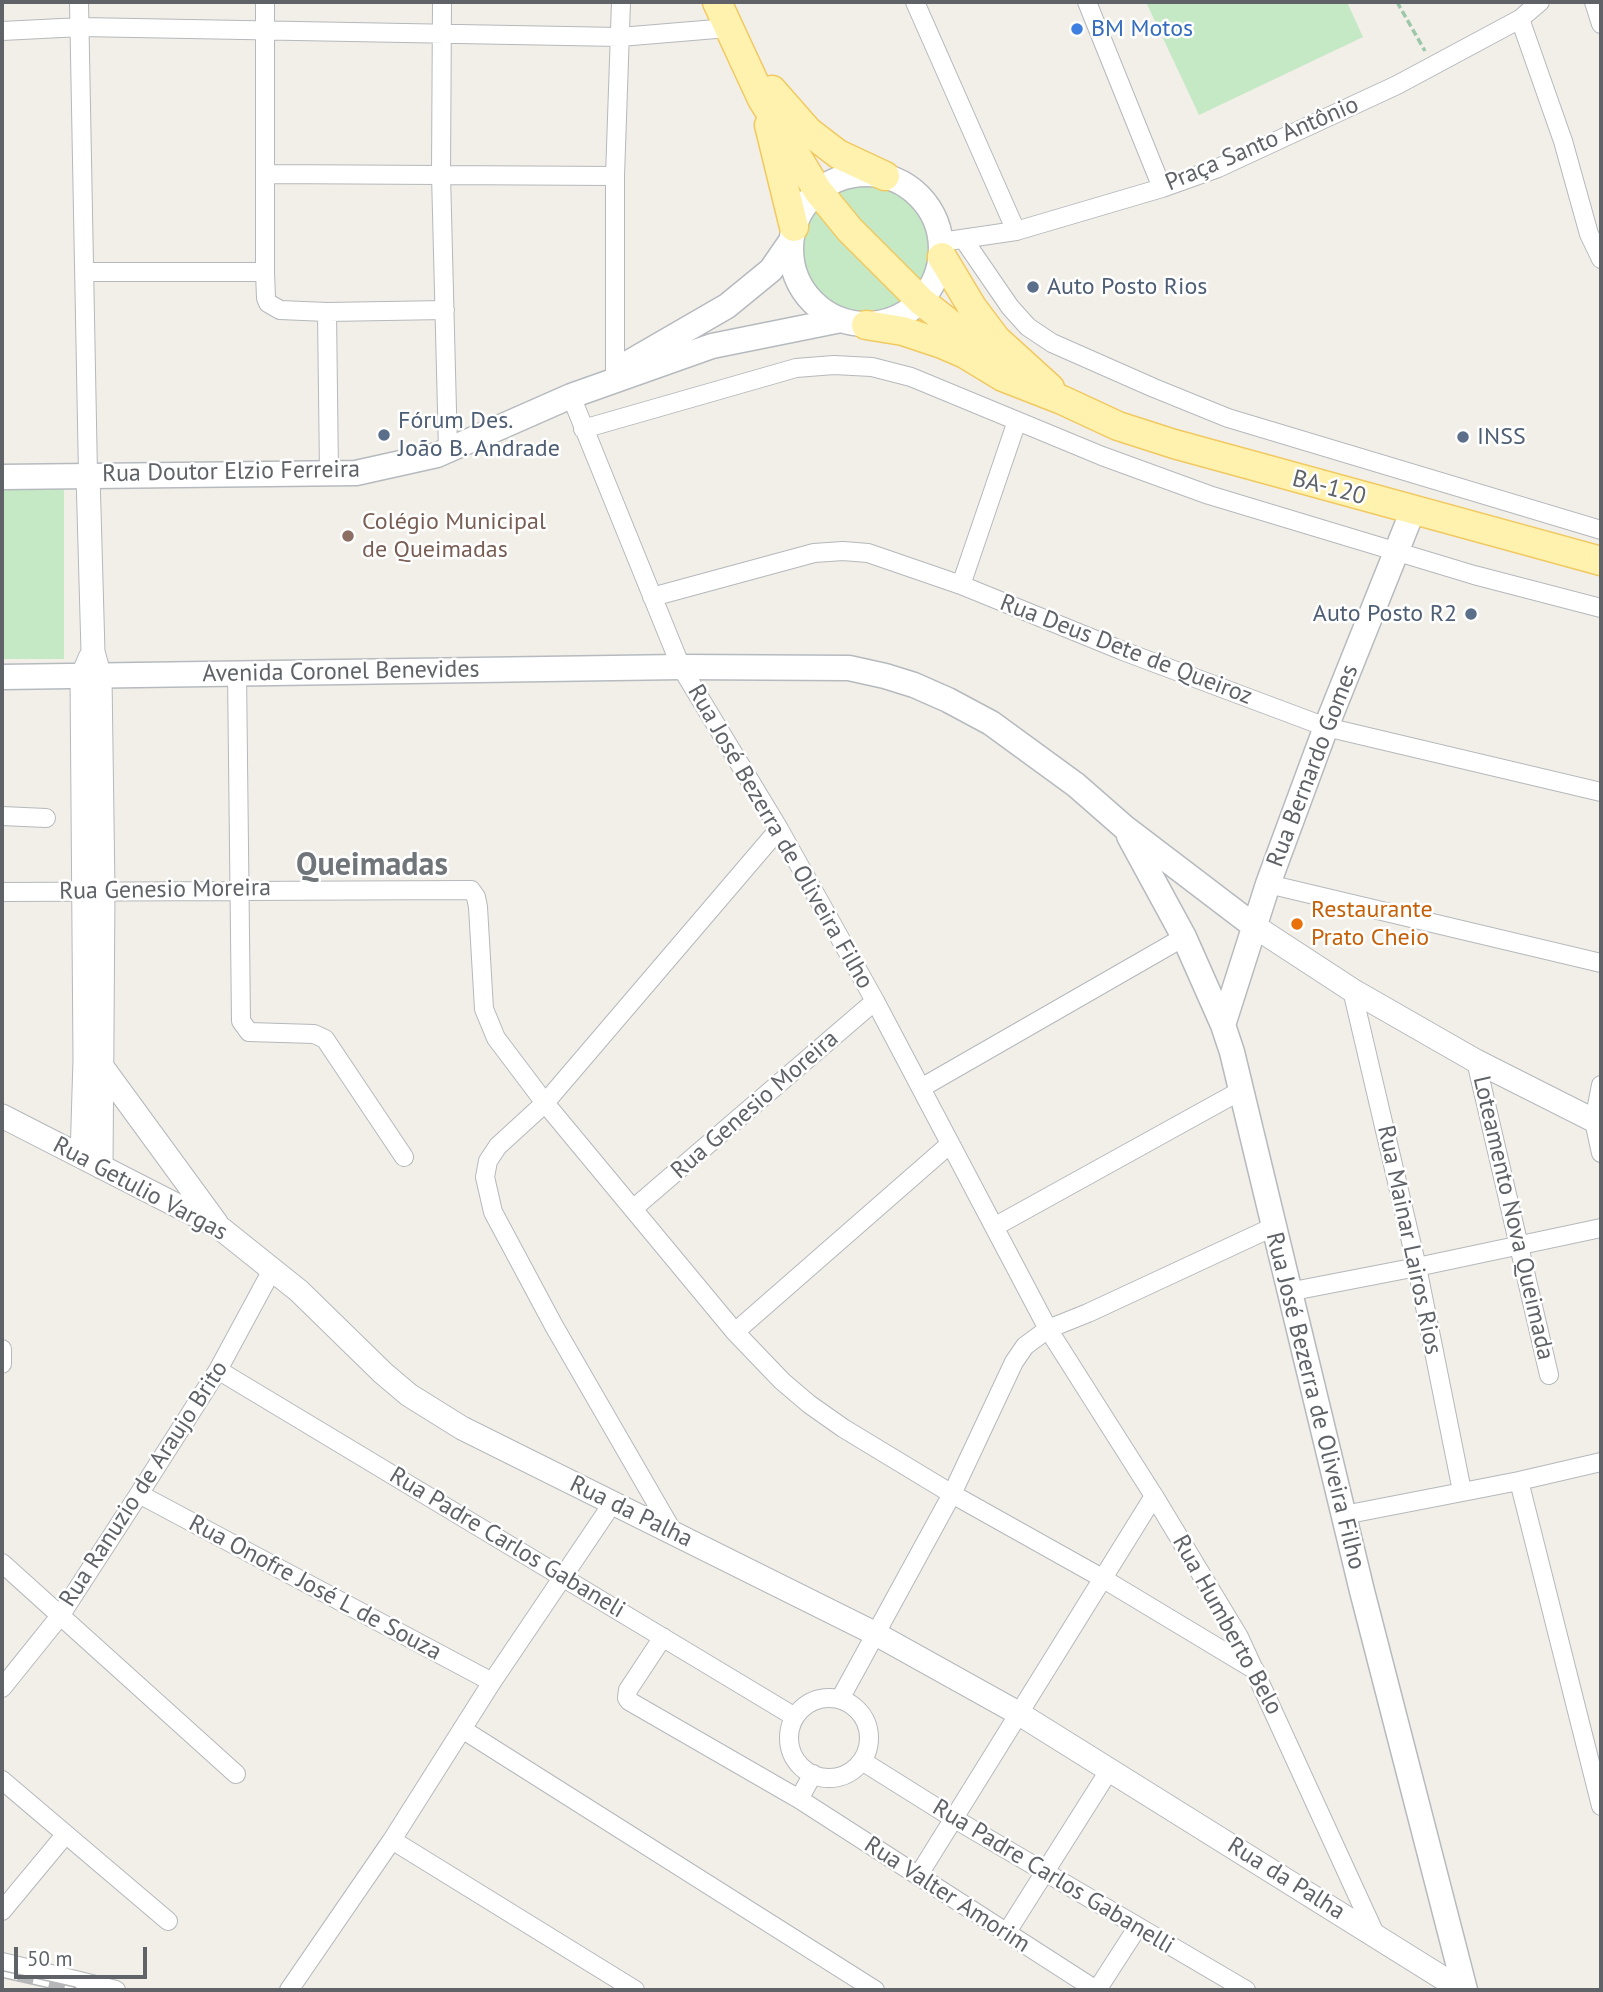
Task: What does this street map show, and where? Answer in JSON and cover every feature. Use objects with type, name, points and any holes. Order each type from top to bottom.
[{"type":"main road","name":"BA-120","points":[[717,2],[762,99],[818,191],[850,230],[921,301],[1012,370],[1062,400],[1118,426],[1174,444],[1601,561]]},
{"type":"main road","points":[[733,37],[776,96],[808,131],[838,153],[911,188],[929,207],[949,246],[972,307],[996,340],[1062,400]]},
{"type":"main road","points":[[762,99],[793,234],[791,260],[797,280],[806,295],[823,311],[853,323],[903,331],[942,344],[965,354],[1003,377],[1062,400]]},
{"type":"main road","points":[[571,397],[726,306],[771,270],[793,234],[806,204],[818,191],[841,179],[863,174],[885,176]]},
{"type":"main road","points":[[571,397],[712,346],[853,323],[890,321],[904,315],[921,301],[932,287],[949,246]]},
{"type":"main road","name":"Rua Doutor Elzio Ferreira","points":[[2,477],[356,473],[437,455],[571,397]]},
{"type":"main road","name":"Rua Bernardo Gomes","points":[[1223,1025],[1268,884],[1326,727],[1413,510]]},
{"type":"main road","name":"Avenida Coronel Benevides","points":[[2,677],[681,667]]},
{"type":"main road","name":"Rua José Bezerra de Oliveira Filho","points":[[681,667],[849,668],[914,685],[948,700],[991,723],[1066,778],[1124,827],[1254,926]]},
{"type":"main road","name":"Rua José Bezerra de Oliveira Filho","points":[[1124,827],[1184,937],[1223,1025],[1464,1990]]},
{"type":"street","points":[[79,2],[93,652],[91,677],[94,891],[103,1068],[91,1162]]},
{"type":"street","points":[[265,2],[265,298],[272,307],[280,310],[445,310]]},
{"type":"street","points":[[442,2],[441,174],[448,450]]},
{"type":"street","points":[[615,371],[615,176],[621,2]]},
{"type":"street","points":[[915,2],[1016,231]]},
{"type":"street","points":[[1087,2],[1162,188]]},
{"type":"street","name":"Praça Santo Antônio","points":[[949,246],[1016,231],[1162,188],[1218,168],[1433,65],[1520,19],[1540,2]]},
{"type":"street","points":[[1594,2],[1601,24]]},
{"type":"street","points":[[1520,19],[1563,141],[1589,234],[1601,259]]},
{"type":"street","points":[[2,31],[80,27],[733,37]]},
{"type":"street","points":[[266,174],[615,176]]},
{"type":"street","points":[[949,246],[1028,327],[1052,343],[1154,388],[1228,418],[1601,530]]},
{"type":"street","points":[[85,272],[265,272]]},
{"type":"street","points":[[327,312],[329,473]]},
{"type":"street","points":[[583,429],[752,379],[796,369],[834,365],[872,367],[911,377],[1102,456],[1209,495],[1474,575],[1601,608]]},
{"type":"street","points":[[571,397],[681,667]]},
{"type":"street","points":[[961,585],[1017,421]]},
{"type":"street","name":"Rua Deus Dete de Queiroz","points":[[652,597],[814,554],[843,551],[868,553],[961,585],[1123,651],[1326,727],[1601,792]]},
{"type":"street","name":"Rua José Bezerra de Oliveira Filho","points":[[681,667],[779,829],[875,1001],[1048,1329]]},
{"type":"street","points":[[237,673],[241,1021],[249,1032],[314,1034],[325,1039],[404,1157]]},
{"type":"street","points":[[2,817],[46,818]]},
{"type":"street","points":[[673,1532],[554,1326],[494,1212],[485,1177],[488,1161],[498,1146],[545,1103],[779,829]]},
{"type":"street","points":[[1268,884],[1601,964]]},
{"type":"street","name":"Rua Genesio Moreira","points":[[2,892],[471,890],[478,907],[484,1009],[488,1022],[496,1038],[545,1103],[635,1208],[735,1332],[782,1381],[809,1404],[951,1494]]},
{"type":"street","points":[[91,1162],[85,1060],[94,891]]},
{"type":"street","name":"Loteamento Nova Queimada","points":[[1254,926],[1352,990],[1476,1061],[1597,1122]]},
{"type":"street","points":[[921,1088],[1184,937]]},
{"type":"street","name":"Rua Mainar Lairos Rios","points":[[1352,990],[1417,1267],[1462,1491]]},
{"type":"street","name":"Rua Genesio Moreira","points":[[635,1208],[875,1001]]},
{"type":"street","name":"Loteamento Nova Queimada","points":[[1476,1061],[1549,1375]]},
{"type":"street","points":[[103,1068],[219,1227]]},
{"type":"street","points":[[1601,1085],[1597,1122],[1601,1153]]},
{"type":"street","points":[[993,1227],[1241,1091]]},
{"type":"street","name":"Rua Getulio Vargas","points":[[2,1116],[219,1227],[272,1270]]},
{"type":"street","points":[[735,1332],[950,1144]]},
{"type":"street","points":[[840,1699],[951,1494],[1014,1362],[1025,1346],[1048,1329],[1273,1227]]},
{"type":"street","points":[[1288,1292],[1601,1228]]},
{"type":"street","name":"Rua Ranuzio de Araujo Brito","points":[[2,1688],[60,1615],[139,1494],[218,1370],[272,1270]]},
{"type":"street","name":"Rua da Palha","points":[[272,1270],[299,1291],[409,1395],[462,1428],[876,1634],[1018,1713],[1464,1990]]},
{"type":"street","name":"Rua Humberto Belo","points":[[1048,1329],[1222,1605],[1256,1671],[1376,1936]]},
{"type":"street","points":[[2,1349],[2,1364]]},
{"type":"street","name":"Rua Padre Carlos Gabaneli","points":[[218,1370],[795,1717]]},
{"type":"street","points":[[1344,1515],[1601,1462]]},
{"type":"street","points":[[1519,1481],[1601,1806]]},
{"type":"street","name":"Rua Onofre José L de Souza","points":[[139,1494],[492,1682]]},
{"type":"street","points":[[951,1494],[1102,1578],[1256,1671]]},
{"type":"street","points":[[918,1876],[1154,1496]]},
{"type":"street","points":[[289,1990],[392,1840],[492,1682],[612,1504]]},
{"type":"street","points":[[2,1563],[236,1774]]},
{"type":"street","name":"Rua Valter Amorim","points":[[663,1637],[628,1690],[629,1701],[799,1799],[1096,1990]]},
{"type":"street","points":[[827,1698],[840,1699],[861,1713],[867,1724],[868,1749],[852,1770],[840,1776],[813,1774],[802,1767],[794,1756],[790,1730],[795,1717],[804,1707],[827,1698]]},
{"type":"street","points":[[462,1729],[875,1990]]},
{"type":"street","name":"Rua Padre Carlos Gabanelli","points":[[862,1760],[1137,1928],[1222,1984],[1246,1990]]},
{"type":"street","points":[[1007,1932],[1111,1769]]},
{"type":"street","points":[[799,1799],[813,1774]]},
{"type":"street","points":[[2,1780],[167,1920]]},
{"type":"street","points":[[2,1911],[65,1835]]},
{"type":"street","points":[[392,1840],[635,1990]]},
{"type":"street","points":[[1096,1990],[1137,1928]]},
{"type":"street","points":[[2,1962],[116,1990]]},
{"type":"path","points":[[1397,2],[1433,65]]},
{"type":"green space","points":[[1146,2],[1347,2],[1363,37],[1199,115]]},
{"type":"green space","points":[[870,182],[883,184],[907,196],[917,204],[931,227],[934,254],[928,279],[921,291],[832,192],[844,186]]},
{"type":"green space","points":[[815,206],[912,301],[889,314],[863,318],[837,312],[816,296],[802,273],[798,247],[805,221]]},
{"type":"green space","points":[[2,487],[64,488],[64,659],[2,659]]},
{"type":"railway","points":[[2,1974],[73,1990]]},
{"type":"place","name":"BM Motos","points":[[1077,29]]},
{"type":"place","name":"Auto Posto Rios","points":[[1033,287]]},
{"type":"place","name":"Fórum Des. João B. Andrade","points":[[384,435]]},
{"type":"place","name":"INSS","points":[[1463,437]]},
{"type":"place","name":"Colégio Municipal de Queimadas","points":[[348,536]]},
{"type":"place","name":"Auto Posto R2","points":[[1471,614]]},
{"type":"place","name":"Restaurante Prato Cheio","points":[[1297,924]]},
{"type":"district","name":"Queimadas","points":[[372,866]]}]
